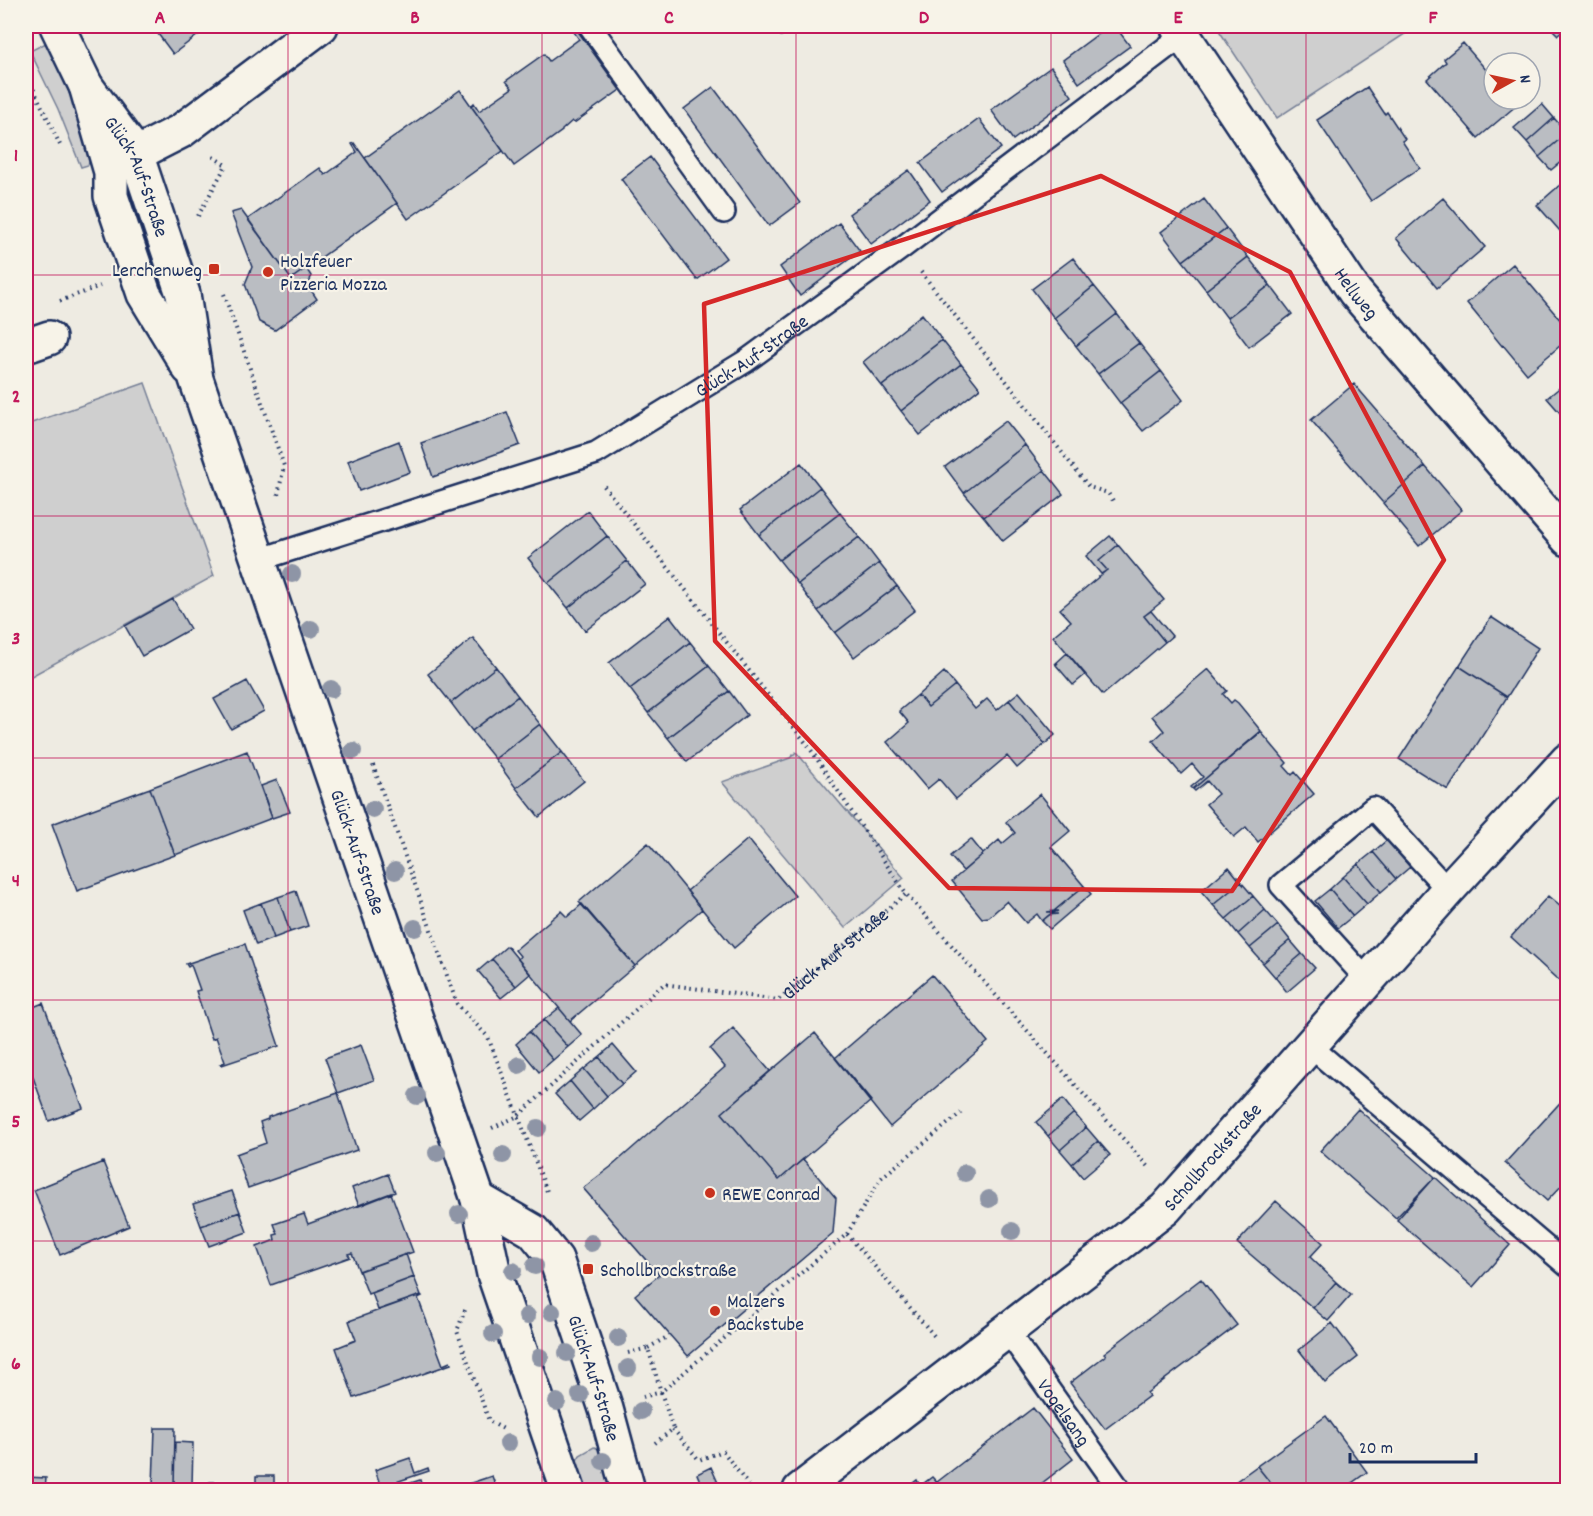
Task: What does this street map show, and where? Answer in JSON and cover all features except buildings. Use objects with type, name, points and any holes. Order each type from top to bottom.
[{"type":"street","name":"Glück-Auf-Straße","points":[[57,26],[86,86],[111,172],[111,196],[144,294],[196,379]]},
{"type":"street","points":[[136,154],[181,131],[321,26]]},
{"type":"street","name":"Hellweg","points":[[1180,30],[1355,292],[1568,539]]},
{"type":"street","name":"Glück-Auf-Straße","points":[[86,86],[136,154],[183,294],[196,379],[478,1199],[494,1274],[568,1491]]},
{"type":"street","name":"Schollbrockstraße","points":[[800,1491],[1165,1209],[1448,890],[1568,760]]},
{"type":"street","name":"Glück-Auf-Straße","points":[[478,1199],[533,1231],[556,1259],[606,1408],[628,1491]]},
{"type":"lane","points":[[590,26],[724,212]]},
{"type":"lane","name":"Glück-Auf-Straße","points":[[258,560],[596,453],[746,361],[903,247],[1180,30]]},
{"type":"lane","points":[[1368,981],[1281,885],[1373,808],[1448,890]]},
{"type":"lane","points":[[1310,1046],[1568,1266]]},
{"type":"lane","name":"Vogelsang","points":[[1008,1332],[1120,1491]]},
{"type":"path","points":[[903,247],[1089,487],[1108,493],[1114,502]]},
{"type":"path","points":[[583,458],[809,747],[906,894],[1174,1198]]},
{"type":"path","points":[[278,495],[297,547]]},
{"type":"path","points":[[371,759],[457,1004],[488,1037],[550,1199]]},
{"type":"path","name":"Glück-Auf-Straße","points":[[458,1144],[518,1116],[664,984],[778,1000],[906,894]]},
{"type":"path","points":[[642,1397],[661,1392],[847,1234],[881,1178],[961,1113]]},
{"type":"path","points":[[847,1234],[939,1342]]},
{"type":"path","points":[[629,1352],[648,1348],[669,1336]]},
{"type":"path","points":[[648,1348],[673,1429],[699,1460],[723,1451],[748,1485]]},
{"type":"path","points":[[648,1449],[673,1429]]},
{"type":"highlighted area","points":[[1101,176],[1290,272],[1444,560],[1232,891],[949,888],[715,641],[704,304]]},
{"type":"shaded area","points":[[1216,26],[1417,26],[1277,118]]},
{"type":"shaded area","points":[[48,42],[74,93],[93,148],[88,165],[81,167],[58,109],[30,51]]},
{"type":"shaded area","points":[[145,383],[214,576],[26,679],[26,425]]},
{"type":"shaded area","points":[[796,752],[904,878],[845,928],[722,782],[790,758]]},
{"type":"shaded area","points":[[594,1447],[610,1453],[624,1490],[578,1490],[571,1470],[580,1455]]},
{"type":"place","name":"Lerchenweg","points":[[214,269]]},
{"type":"place","name":"Holzfeuer Pizzeria Mozza","points":[[268,272]]},
{"type":"place","name":"REWE Conrad","points":[[710,1193]]},
{"type":"place","name":"Schollbrockstraße","points":[[588,1269]]},
{"type":"place","name":"Malzers Backstube","points":[[715,1311]]}]
